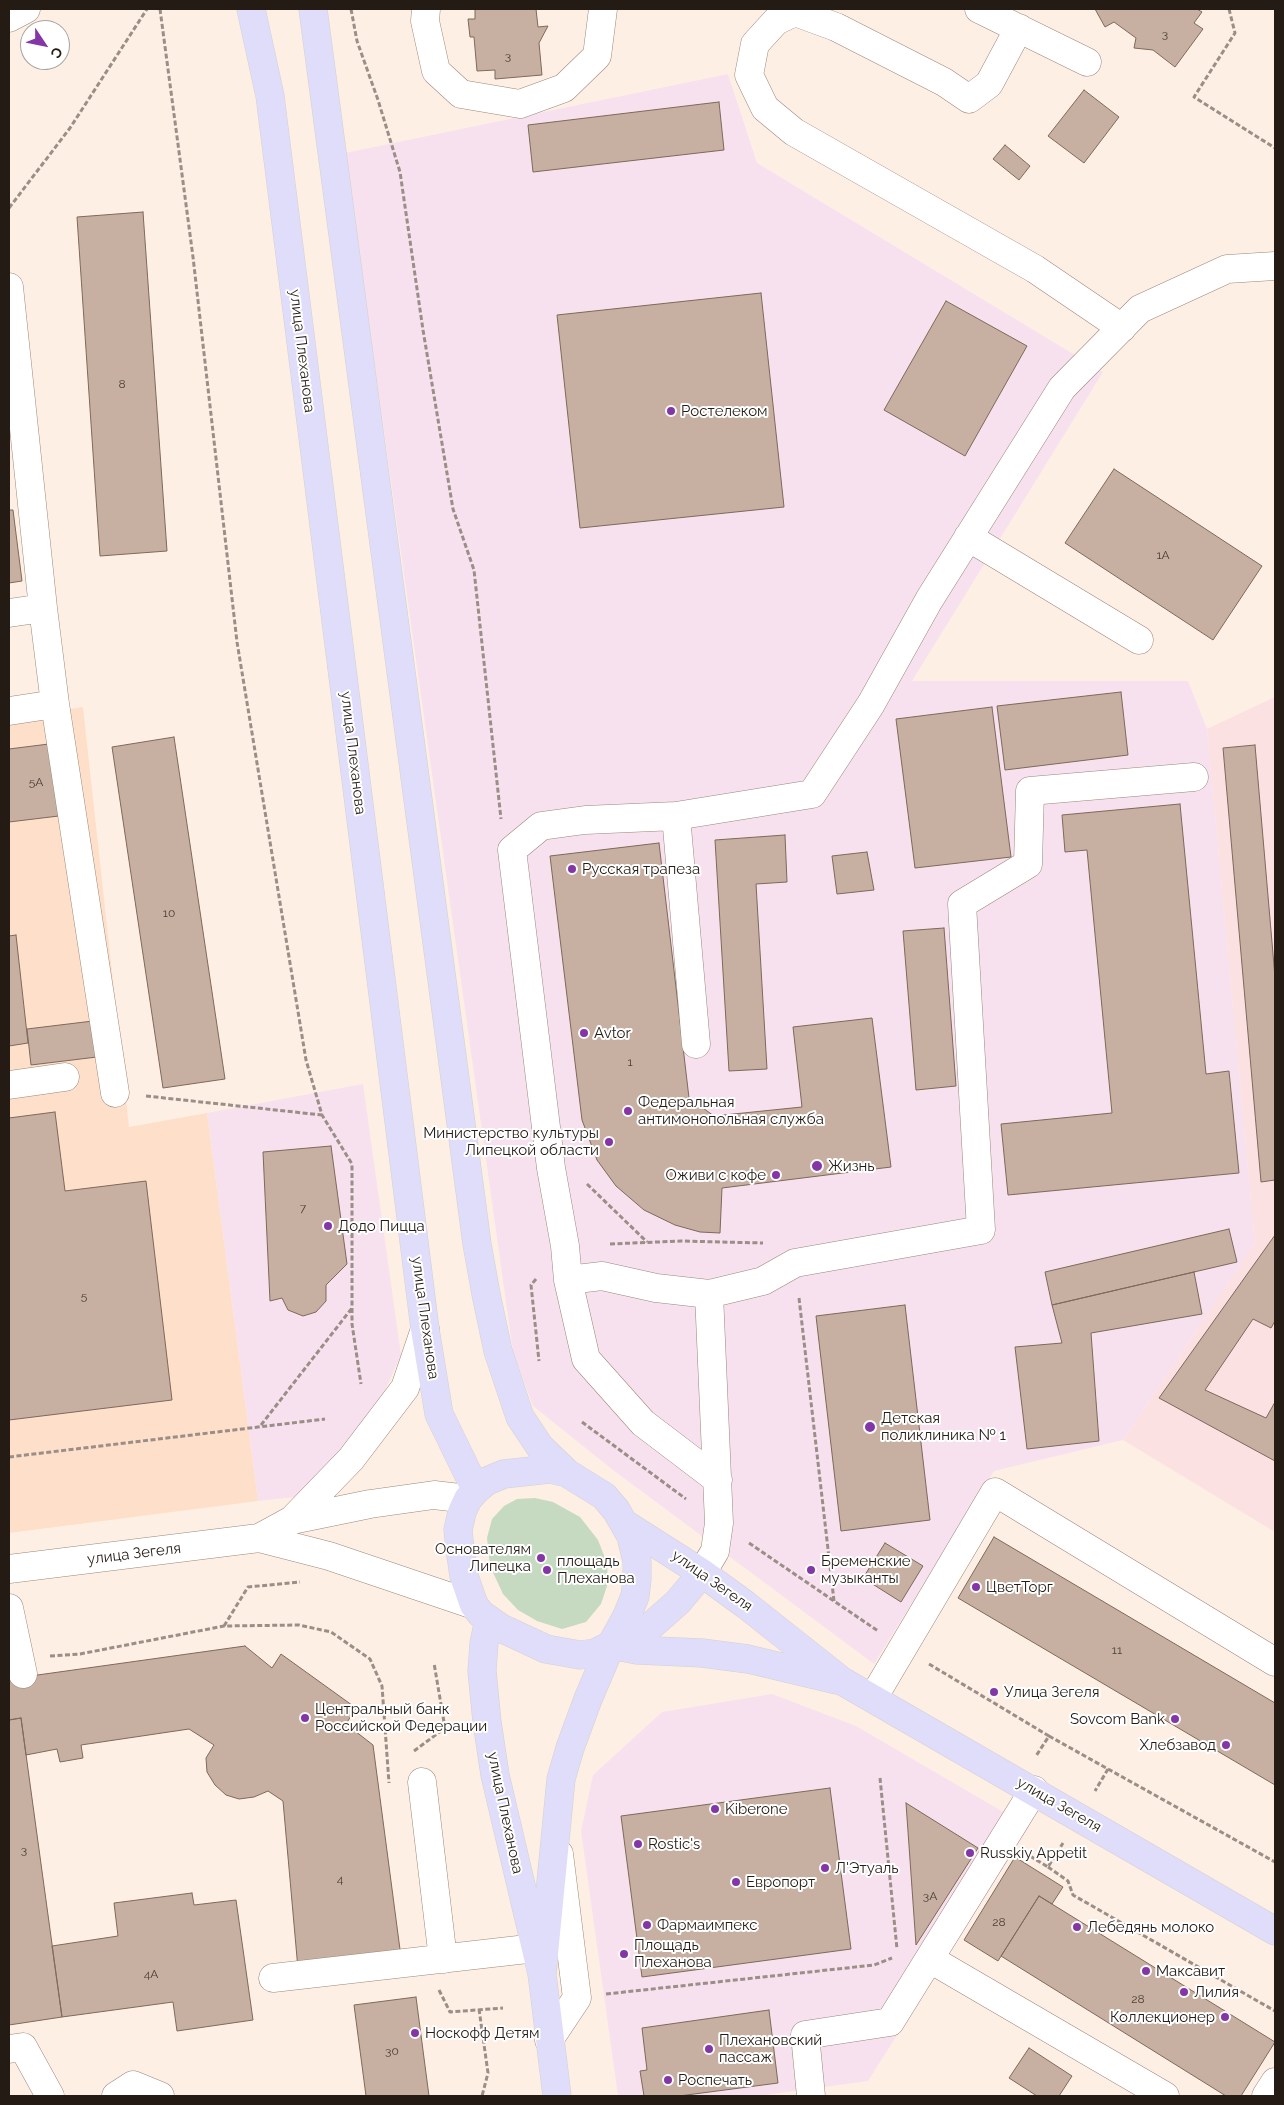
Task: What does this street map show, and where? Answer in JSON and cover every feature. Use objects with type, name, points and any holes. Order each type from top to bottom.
[{"type":"main road","name":"улица Плеханова","points":[[251,9],[270,96],[425,1329],[439,1414],[472,1494]]},
{"type":"main road","points":[[313,9],[477,1244],[486,1294],[498,1351],[520,1417],[540,1447],[567,1472],[604,1496],[625,1524],[632,1542],[637,1561],[635,1596],[627,1616],[611,1645]]},
{"type":"main road","points":[[567,1472],[550,1469],[504,1474],[487,1481],[472,1494],[462,1512],[458,1530],[464,1576],[482,1612],[526,1641],[546,1649],[580,1655],[595,1653],[652,1624],[678,1602],[702,1573]]},
{"type":"main road","name":"улица Зегеля","points":[[625,1524],[702,1573],[842,1681],[1027,1786],[1275,1931]]},
{"type":"main road","name":"улица Плеханова","points":[[482,1612],[484,1643],[482,1671],[495,1775],[539,1961],[557,2096]]},
{"type":"main road","name":"улица Плеханова","points":[[539,1961],[561,1779],[570,1748],[611,1645]]},
{"type":"main road","name":"улица Зегеля","points":[[611,1645],[637,1650],[702,1653],[748,1659],[842,1681]]},
{"type":"street","points":[[9,18],[26,9]]},
{"type":"street","points":[[426,9],[425,21],[436,71],[461,94],[520,104],[564,88],[597,56],[603,9]]},
{"type":"street","points":[[979,9],[1087,62]]},
{"type":"street","points":[[1019,28],[988,84],[969,99],[944,82],[836,27],[795,12],[776,20],[756,44],[749,75],[765,108],[794,132],[1035,269],[1122,328]]},
{"type":"street","points":[[718,1480],[643,1423],[586,1359],[568,1280],[565,1246],[551,1168],[512,850],[541,826],[584,820],[676,816],[812,794],[872,704],[929,600],[1062,388],[1140,309],[1227,269],[1275,266]]},
{"type":"street","points":[[9,287],[19,474],[43,608],[115,1093]]},
{"type":"street","points":[[968,537],[1140,640]]},
{"type":"street","points":[[9,613],[43,608]]},
{"type":"street","points":[[9,711],[56,704]]},
{"type":"street","points":[[568,1280],[602,1276],[656,1288],[709,1294],[763,1281],[795,1263],[981,1230],[962,904],[1028,864],[1030,791],[1194,777]]},
{"type":"street","points":[[676,816],[696,1044]]},
{"type":"street","points":[[9,1085],[65,1078]]},
{"type":"street","points":[[702,1573],[714,1551],[719,1523],[709,1294]]},
{"type":"street","name":"улица Зегеля","points":[[260,1538],[292,1520],[351,1459],[405,1388],[425,1329]]},
{"type":"street","points":[[872,1698],[995,1492],[1275,1662]]},
{"type":"street","name":"улица Зегеля","points":[[292,1520],[370,1504],[434,1495],[472,1494]]},
{"type":"street","name":"улица Зегеля","points":[[9,1569],[260,1538],[328,1556],[482,1612]]},
{"type":"street","points":[[9,1608],[23,1674]]},
{"type":"street","points":[[422,1782],[433,1960]]},
{"type":"street","points":[[811,2096],[805,2035],[890,2022],[930,1959],[1027,1786]]},
{"type":"street","points":[[549,2040],[577,1998],[556,1831]]},
{"type":"street","points":[[930,1959],[1165,2096]]},
{"type":"street","points":[[273,1978],[433,1960],[539,1961]]},
{"type":"street","points":[[9,2049],[23,2047],[50,2096]]},
{"type":"street","points":[[1266,2096],[1275,2082]]},
{"type":"street","points":[[116,2096],[134,2085],[160,2096]]},
{"type":"path","points":[[9,208],[70,128],[147,9]]},
{"type":"path","points":[[160,9],[193,256],[237,642],[306,1060],[322,1115],[352,1164],[352,1324],[360,1384]]},
{"type":"path","points":[[351,9],[357,41],[378,100],[400,172],[423,330],[454,509],[474,570],[501,822],[528,837]]},
{"type":"path","points":[[1229,9],[1235,33],[1194,96],[1275,148]]},
{"type":"path","points":[[115,1093],[322,1115]]},
{"type":"path","points":[[584,1181],[647,1242]]},
{"type":"path","points":[[531,1285],[539,1361]]},
{"type":"path","points":[[261,1426],[352,1308]]},
{"type":"path","points":[[9,1457],[325,1419]]},
{"type":"path","points":[[582,1422],[719,1523],[903,1648],[1049,1736],[1027,1786]]},
{"type":"path","points":[[224,1626],[248,1587],[308,1581]]},
{"type":"path","points":[[16,1642],[43,1656],[80,1654],[224,1626],[299,1625],[331,1632],[370,1660],[382,1686],[390,1790]]},
{"type":"path","points":[[410,1754],[445,1728],[434,1663]]},
{"type":"path","points":[[388,1770],[395,1765]]},
{"type":"path","points":[[1108,1769],[1275,1862]]},
{"type":"path","points":[[596,1996],[874,1965],[898,1957],[880,1778]]},
{"type":"path","points":[[1048,1867],[1068,1882],[1073,1895],[1275,2011]]},
{"type":"path","points":[[433,1960],[450,2012],[502,2008]]},
{"type":"path","points":[[479,2009],[488,2073],[482,2096]]},
{"type":"shaded area","points":[[728,74],[757,163],[1103,372],[912,681],[1188,681],[1207,729],[1255,1243],[1123,1440],[994,1471],[874,1664],[613,1470],[533,1406],[513,1352],[345,153]]},
{"type":"shaded area","points":[[1275,697],[1275,1532],[1123,1440],[1255,1243],[1207,729]]},
{"type":"shaded area","points":[[83,707],[129,1127],[207,1113],[258,1501],[9,1533],[9,719]]},
{"type":"shaded area","points":[[363,1084],[401,1355],[370,1423],[295,1497],[258,1501],[207,1113]]},
{"type":"shaded area","points":[[772,1694],[856,1726],[1029,1827],[868,2081],[758,2096],[618,2096],[581,1831],[593,1775],[662,1712]]},
{"type":"green space","points":[[535,1498],[553,1502],[580,1517],[598,1540],[607,1563],[608,1583],[601,1604],[586,1622],[562,1629],[537,1621],[518,1610],[503,1594],[490,1566],[487,1538],[492,1519],[504,1506],[517,1499]]},
{"type":"building","points":[[475,9],[536,9],[538,27],[548,26],[539,43],[542,75],[495,79],[495,70],[477,71],[474,37],[470,37],[468,19],[475,19]]},
{"type":"building","points":[[1095,9],[1197,9],[1202,12],[1194,23],[1203,29],[1175,67],[1153,50],[1134,48],[1136,38],[1114,22],[1105,27]]},
{"type":"building","points":[[1084,90],[1119,117],[1084,163],[1048,136]]},
{"type":"building","points":[[719,102],[724,150],[533,172],[528,125]]},
{"type":"building","points":[[1005,145],[1030,166],[1019,180],[993,159]]},
{"type":"building","points":[[143,212],[167,551],[100,556],[77,217]]},
{"type":"building","name":"Ростелеком","points":[[761,293],[784,507],[580,528],[557,315]]},
{"type":"building","points":[[946,301],[1027,346],[965,456],[884,410]]},
{"type":"building","points":[[1114,469],[1262,566],[1213,640],[1065,543]]},
{"type":"building","points":[[9,510],[13,510],[22,581],[9,583]]},
{"type":"building","points":[[1121,692],[1128,755],[1005,770],[997,706]]},
{"type":"building","points":[[992,707],[1011,857],[915,868],[896,719]]},
{"type":"building","points":[[174,737],[225,1079],[163,1088],[112,747]]},
{"type":"building","points":[[57,743],[67,815],[9,822],[9,749]]},
{"type":"building","points":[[1255,745],[1275,977],[1275,1180],[1261,1182],[1223,748]]},
{"type":"building","points":[[1180,804],[1206,1074],[1229,1071],[1239,1173],[1008,1195],[1001,1124],[1112,1113],[1087,850],[1065,852],[1062,815]]},
{"type":"building","points":[[785,835],[787,882],[756,884],[767,1069],[729,1071],[715,840]]},
{"type":"building","points":[[659,843],[689,1098],[714,1116],[802,1107],[793,1027],[872,1018],[891,1167],[722,1188],[720,1233],[700,1232],[675,1225],[644,1210],[616,1186],[597,1160],[582,1120],[550,856]]},
{"type":"building","points":[[867,852],[874,890],[837,894],[832,856]]},
{"type":"building","points":[[944,928],[956,1086],[916,1090],[903,931]]},
{"type":"building","points":[[16,935],[28,1043],[9,1046],[9,936]]},
{"type":"building","points":[[93,1021],[97,1057],[31,1065],[27,1029]]},
{"type":"building","points":[[55,1112],[65,1191],[146,1181],[172,1400],[9,1420],[9,1118]]},
{"type":"building","points":[[331,1146],[347,1264],[326,1285],[326,1301],[316,1312],[303,1316],[288,1310],[282,1298],[270,1301],[263,1152]]},
{"type":"building","points":[[1229,1229],[1237,1262],[1052,1305],[1045,1272]]},
{"type":"building","points":[[1275,1235],[1275,1321],[1271,1328],[1253,1319],[1205,1390],[1266,1418],[1275,1402],[1275,1461],[1159,1398]]},
{"type":"building","points":[[1194,1272],[1202,1314],[1091,1333],[1099,1441],[1027,1449],[1015,1347],[1062,1343],[1052,1305]]},
{"type":"building","points":[[905,1305],[930,1520],[841,1531],[816,1316]]},
{"type":"building","points":[[994,1537],[1275,1703],[1275,1785],[958,1598]]},
{"type":"building","points":[[885,1543],[923,1566],[901,1602],[863,1578]]},
{"type":"building","points":[[245,1646],[272,1668],[281,1654],[356,1708],[346,1724],[373,1745],[401,1957],[298,1969],[283,1801],[268,1791],[254,1797],[239,1799],[226,1795],[215,1785],[207,1772],[206,1758],[214,1745],[189,1729],[81,1745],[83,1758],[60,1762],[57,1749],[26,1755],[21,1718],[9,1720],[9,1679]]},
{"type":"building","points":[[21,1718],[62,2017],[9,2025],[9,1720]]},
{"type":"building","name":"Европорт","points":[[830,1788],[851,1949],[642,1977],[621,1816]]},
{"type":"building","points":[[906,1803],[978,1848],[916,1945]]},
{"type":"building","points":[[1015,1857],[1063,1887],[1052,1904],[1039,1896],[998,1961],[964,1940]]},
{"type":"building","points":[[192,1893],[194,1905],[236,1900],[253,2020],[177,2031],[173,2002],[62,2017],[52,1946],[118,1936],[114,1903]]},
{"type":"building","points":[[1039,1896],[1275,2042],[1241,2096],[1226,2096],[1001,1956]]},
{"type":"building","points":[[416,1997],[429,2096],[366,2096],[354,2005]]},
{"type":"building","name":"Плехановский пассаж","points":[[769,2010],[778,2083],[679,2096],[644,2096],[640,2071],[647,2070],[642,2028]]},
{"type":"building","points":[[1029,2048],[1072,2076],[1059,2096],[1037,2096],[1009,2078]]},
{"type":"place","name":"Ростелеком","points":[[671,411]]},
{"type":"place","name":"Русская трапеза","points":[[572,869]]},
{"type":"place","name":"Avtor","points":[[584,1033]]},
{"type":"place","name":"Федеральная антимонопольная служба","points":[[628,1111]]},
{"type":"place","name":"Министерство культуры Липецкой области","points":[[609,1142]]},
{"type":"place","name":"Жизнь","points":[[817,1166]]},
{"type":"place","name":"Оживи с кофе","points":[[776,1175]]},
{"type":"place","name":"Додо Пицца","points":[[328,1226]]},
{"type":"place","name":"Детская поликлиника № 1","points":[[870,1427]]},
{"type":"place","name":"Основателям Липецка","points":[[541,1558]]},
{"type":"place","name":"площадь Плеханова","points":[[547,1570]]},
{"type":"place","name":"Бременские музыканты","points":[[811,1570]]},
{"type":"place","name":"ЦветТорг","points":[[976,1587]]},
{"type":"place","name":"Улица Зегеля","points":[[994,1692]]},
{"type":"place","name":"Центральный банк Российской Федерации","points":[[305,1718]]},
{"type":"place","name":"Sovcom Bank","points":[[1175,1719]]},
{"type":"place","name":"Хлебзавод","points":[[1226,1745]]},
{"type":"place","name":"Kiberone","points":[[715,1809]]},
{"type":"place","name":"Rostic's","points":[[638,1844]]},
{"type":"place","name":"Russkiy Appetit","points":[[970,1853]]},
{"type":"place","name":"Л'Этуаль","points":[[825,1868]]},
{"type":"place","name":"Европорт","points":[[736,1882]]},
{"type":"place","name":"Фармаимпекс","points":[[647,1925]]},
{"type":"place","name":"Лебедянь молоко","points":[[1077,1927]]},
{"type":"place","name":"Площадь Плеханова","points":[[624,1954]]},
{"type":"place","name":"Максавит","points":[[1146,1971]]},
{"type":"place","name":"Лилия","points":[[1184,1992]]},
{"type":"place","name":"Коллекционер","points":[[1225,2017]]},
{"type":"place","name":"Носкофф Детям","points":[[415,2033]]},
{"type":"place","name":"Плехановский пассаж","points":[[709,2049]]},
{"type":"place","name":"Роспечать","points":[[668,2080]]}]
